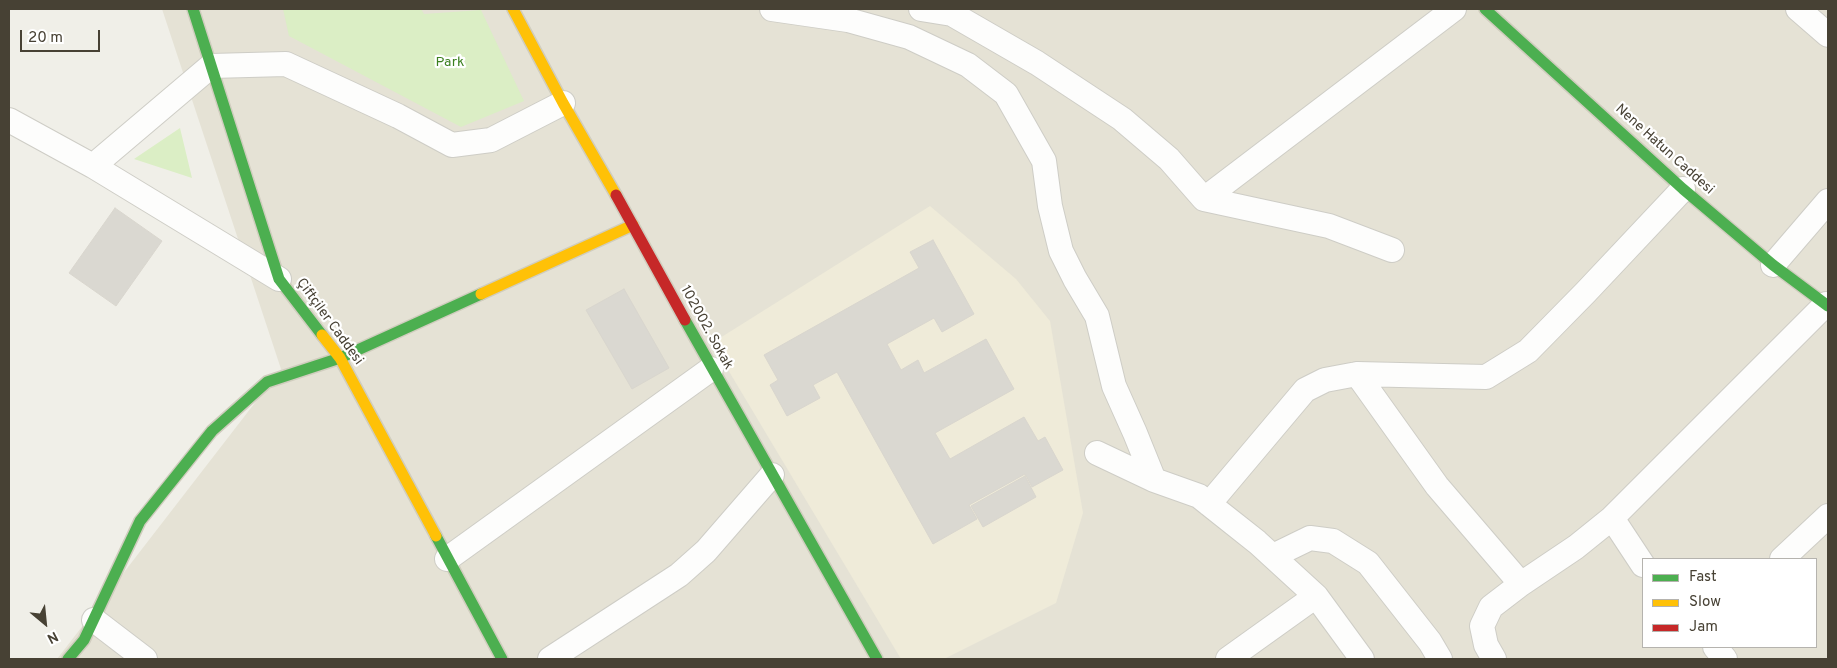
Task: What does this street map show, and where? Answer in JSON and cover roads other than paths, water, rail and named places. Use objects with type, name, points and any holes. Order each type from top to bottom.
[{"type":"street","name":"Çiftçiler Caddesi","points":[[193,9],[280,279],[340,358],[502,659]]},
{"type":"street","name":"102002. Sokak","points":[[513,9],[711,368],[877,659]]},
{"type":"street","points":[[772,9],[848,20],[909,37],[968,65],[1006,94],[1044,161],[1050,206],[1061,251],[1097,316],[1114,386],[1154,480]]},
{"type":"street","points":[[921,9],[955,12],[1122,119],[1169,158],[1204,199],[1329,226],[1392,250]]},
{"type":"street","points":[[1204,199],[1454,9]]},
{"type":"street","name":"Nene Hatun Caddesi","points":[[1485,9],[1683,189],[1773,265],[1827,305]]},
{"type":"street","points":[[1798,9],[1828,35]]},
{"type":"street","points":[[93,166],[211,66],[286,64],[398,116],[452,145],[491,140],[564,103]]},
{"type":"street","points":[[9,120],[93,166],[280,279]]},
{"type":"street","points":[[1209,504],[1305,390],[1325,380],[1357,374],[1486,377],[1528,351],[1683,189]]},
{"type":"street","points":[[1773,265],[1828,201]]},
{"type":"street","points":[[68,659],[84,640],[140,520],[212,431],[268,382],[340,358],[633,225]]},
{"type":"street","points":[[1494,659],[1486,645],[1482,626],[1491,607],[1576,547],[1612,518],[1827,305]]},
{"type":"street","points":[[447,558],[711,368]]},
{"type":"street","points":[[1357,374],[1438,486],[1521,584]]},
{"type":"street","points":[[1097,453],[1154,480],[1199,496],[1273,556],[1316,596],[1362,659]]},
{"type":"street","points":[[550,659],[678,575],[706,551],[772,476]]},
{"type":"street","points":[[1783,558],[1828,516]]},
{"type":"street","points":[[1612,518],[1642,563]]},
{"type":"street","points":[[1273,556],[1310,538],[1333,541],[1368,563],[1430,642],[1440,659]]},
{"type":"street","points":[[1228,659],[1316,596]]},
{"type":"street","points":[[94,620],[146,659]]},
{"type":"street","points":[[1716,648],[1725,659]]},
{"type":"park label","name":"Park","points":[[450,63]]}]
